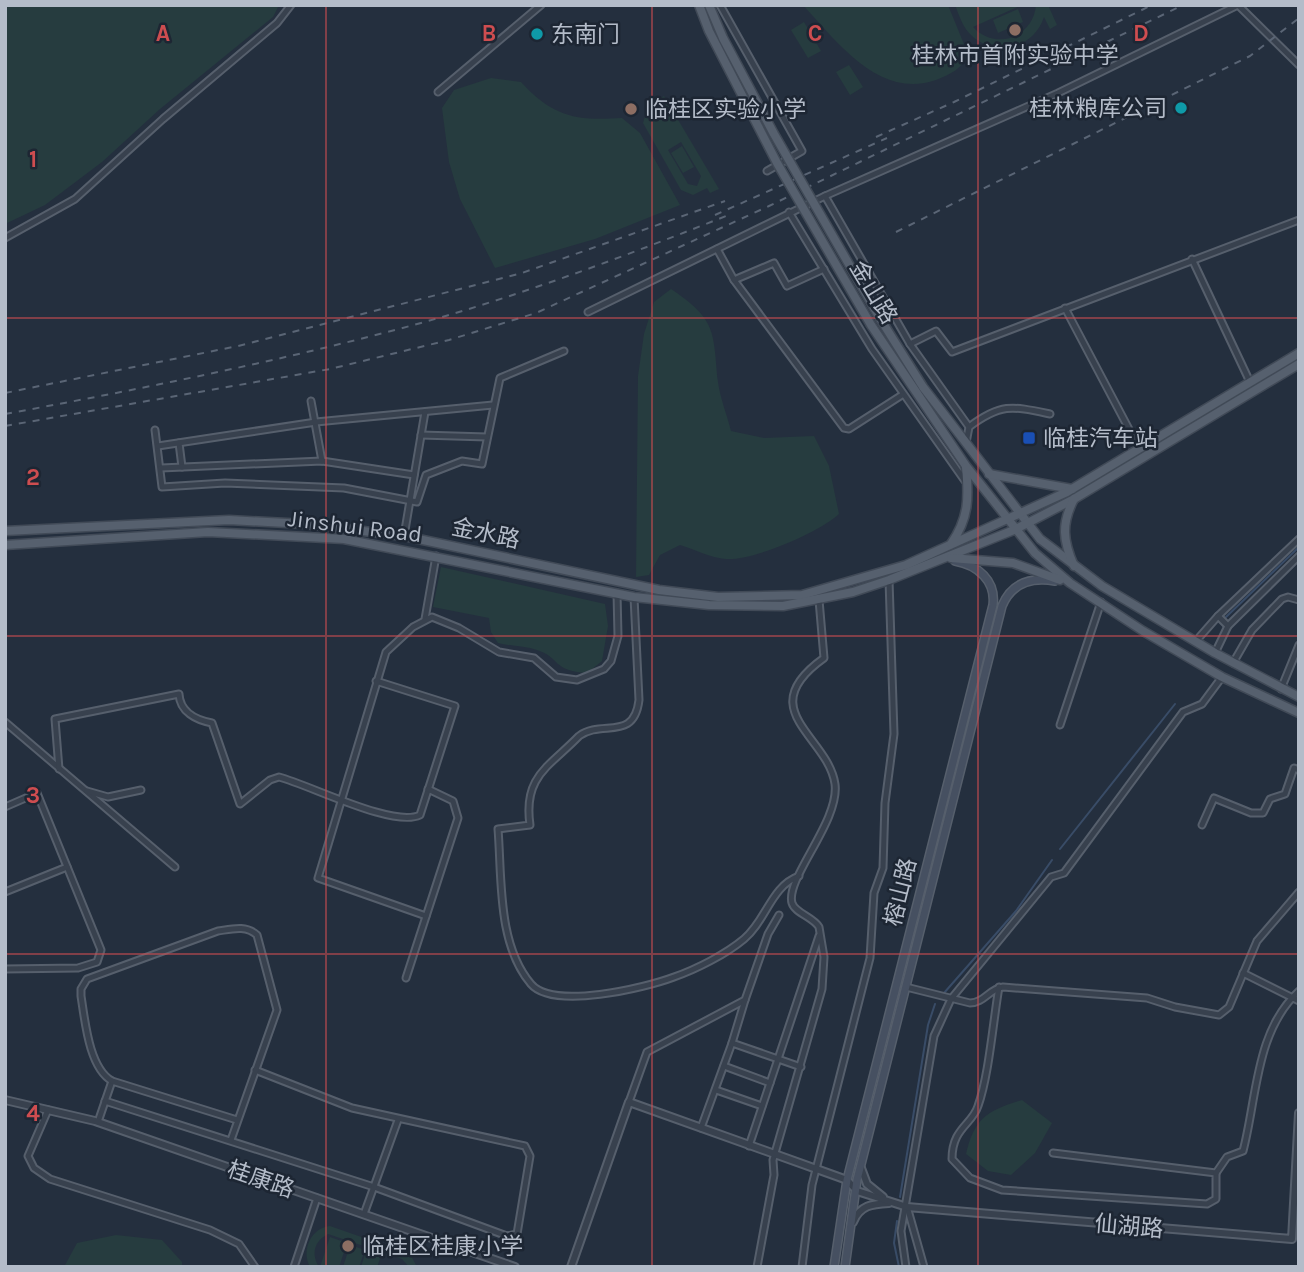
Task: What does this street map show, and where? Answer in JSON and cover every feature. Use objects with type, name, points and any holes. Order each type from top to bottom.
[{"type":"main road","name":"金山路","points":[[699,5],[709,31],[777,163],[871,326],[966,466],[1014,530],[1070,583]]},
{"type":"main road","name":"金山路","points":[[709,5],[723,38],[774,134],[881,320],[923,387],[1026,523],[1075,568],[1102,586],[1215,653],[1299,697]]},
{"type":"main road","points":[[1109,474],[1140,450],[1299,353]]},
{"type":"main road","points":[[1109,474],[1299,364]]},
{"type":"main road","points":[[949,546],[965,523],[968,484],[966,466]]},
{"type":"main road","points":[[989,474],[1072,489]]},
{"type":"main road","name":"金水路","points":[[5,531],[229,520],[319,525],[404,536],[621,583],[718,597],[811,593],[874,576],[949,546],[1109,474]]},
{"type":"main road","name":"Jinshui Road","points":[[5,545],[208,533],[344,540],[635,597],[751,607],[819,600],[889,580],[1014,530],[1074,499],[1109,474]]},
{"type":"main road","points":[[1074,499],[1066,513],[1063,532],[1075,568]]},
{"type":"main road","points":[[941,559],[965,557],[1013,563],[1070,583],[1222,677],[1299,713]]},
{"type":"main road","name":"榕山路","points":[[834,1267],[849,1170],[993,605],[992,590],[985,576],[967,564],[941,559]]},
{"type":"main road","name":"榕山路","points":[[845,1267],[861,1167],[1006,598],[1014,588],[1034,579],[1070,583]]},
{"type":"street","points":[[5,237],[75,199],[163,119],[277,23],[291,5]]},
{"type":"street","points":[[720,5],[802,151],[767,172]]},
{"type":"street","points":[[588,312],[789,212],[1058,93],[1238,5],[1299,65]]},
{"type":"street","points":[[438,92],[539,6]]},
{"type":"street","points":[[825,196],[910,344],[969,427]]},
{"type":"street","points":[[789,212],[902,395],[968,484]]},
{"type":"street","points":[[910,344],[936,331],[953,352],[1299,220]]},
{"type":"street","points":[[717,249],[734,280],[844,428],[849,429],[902,395]]},
{"type":"street","points":[[1192,259],[1251,383]]},
{"type":"street","points":[[734,280],[775,263],[787,286],[824,269]]},
{"type":"street","points":[[1065,308],[1140,450]]},
{"type":"street","points":[[155,430],[162,487],[225,483],[344,488],[416,502],[426,475],[462,461],[482,464],[500,378],[564,351]]},
{"type":"street","points":[[311,401],[322,461]]},
{"type":"street","points":[[158,446],[316,422],[493,405]]},
{"type":"street","points":[[966,443],[969,427],[992,411],[1007,407],[1050,414]]},
{"type":"street","points":[[404,536],[425,412]]},
{"type":"street","points":[[421,435],[487,437]]},
{"type":"street","points":[[179,443],[182,467]]},
{"type":"street","points":[[160,468],[322,461],[414,475]]},
{"type":"street","points":[[1196,641],[1218,616],[1299,539]]},
{"type":"street","points":[[425,619],[436,556]]},
{"type":"street","points":[[1215,653],[1228,626],[1299,556]]},
{"type":"street","points":[[802,1267],[812,1185],[870,958],[874,893],[883,868],[885,803],[894,734],[894,659],[889,580]]},
{"type":"street","points":[[426,916],[318,878],[386,652],[425,619],[432,617],[450,624],[499,652],[534,658],[556,677],[577,680],[597,673],[611,661],[618,636],[617,593]]},
{"type":"street","points":[[635,597],[639,700],[635,717],[626,725],[586,731],[579,736],[536,777],[528,800],[530,825],[498,830],[507,929],[517,959],[530,983],[541,993],[560,996],[622,991],[676,976],[743,940],[781,887],[799,876]]},
{"type":"street","points":[[1233,663],[1252,630],[1282,599],[1287,597],[1299,600]]},
{"type":"street","points":[[757,1267],[774,1175],[774,1155],[801,1067],[824,975],[817,923],[792,904],[799,876],[828,822],[835,795],[830,766],[799,725],[794,706],[794,696],[802,680],[824,658],[819,600]]},
{"type":"street","points":[[1060,725],[1101,603]]},
{"type":"street","points":[[1218,616],[1228,626]]},
{"type":"street","points":[[1281,689],[1299,645]]},
{"type":"street","points":[[906,1267],[901,1236],[934,1036],[951,999],[1051,877],[1064,873],[1183,712],[1202,704],[1222,677]]},
{"type":"street","points":[[59,769],[55,719],[179,694],[179,703],[187,713],[212,723],[240,804],[270,779],[279,776],[383,813],[409,819],[419,815],[455,706],[376,681]]},
{"type":"street","points":[[5,722],[175,867]]},
{"type":"street","points":[[1202,825],[1214,798],[1251,813],[1263,813],[1270,799],[1284,794],[1294,768],[1299,770]]},
{"type":"street","points":[[407,978],[458,813],[448,797],[428,789]]},
{"type":"street","points":[[84,790],[108,797],[141,790]]},
{"type":"street","points":[[5,807],[37,793],[101,950],[97,962],[78,968],[5,970]]},
{"type":"street","points":[[5,892],[67,867]]},
{"type":"street","points":[[906,987],[976,1003],[999,987],[1147,998],[1219,1015],[1229,1007],[1265,929],[1299,892]]},
{"type":"street","points":[[701,1128],[768,934],[779,915]]},
{"type":"street","points":[[231,1140],[277,1010],[275,993],[257,935],[251,930],[238,928],[218,931],[94,974],[87,979],[81,989],[81,996],[91,1045],[102,1073],[112,1081],[237,1120]]},
{"type":"street","points":[[749,1146],[820,933]]},
{"type":"street","points":[[1243,973],[1299,1001]]},
{"type":"street","points":[[999,987],[978,1106],[954,1144],[953,1159],[961,1172],[1002,1189],[1208,1204],[1216,1199],[1216,1173],[1227,1157],[1243,1151],[1261,1062],[1277,1022],[1292,997],[1299,991]]},
{"type":"street","points":[[571,1267],[647,1052],[745,1000]]},
{"type":"street","points":[[732,1043],[801,1067]]},
{"type":"street","points":[[724,1066],[770,1083]]},
{"type":"street","points":[[105,1101],[374,1187],[507,1236],[514,1237],[519,1229],[530,1156],[525,1146],[352,1108],[255,1070]]},
{"type":"street","points":[[98,1122],[112,1081]]},
{"type":"street","points":[[716,1090],[762,1106]]},
{"type":"street","name":"桂康路","points":[[5,1100],[98,1122],[515,1267]]},
{"type":"street","points":[[629,1102],[847,1180]]},
{"type":"street","points":[[48,1110],[28,1156],[34,1168],[50,1179],[210,1230],[239,1244],[255,1267]]},
{"type":"street","name":"仙湖路","points":[[847,1180],[857,1191],[907,1207],[1292,1239],[1299,1113]]},
{"type":"street","points":[[364,1214],[398,1120]]},
{"type":"street","points":[[1053,1153],[1216,1173]]},
{"type":"street","points":[[861,1167],[867,1184],[894,1203]]},
{"type":"street","points":[[836,1176],[849,1170]]},
{"type":"street","points":[[836,1176],[845,1193]]},
{"type":"street","points":[[293,1267],[317,1198]]},
{"type":"street","points":[[851,1227],[862,1208],[872,1204],[894,1203]]},
{"type":"street","points":[[907,1207],[924,1267]]},
{"type":"green space","points":[[5,5],[279,5],[273,17],[160,109],[102,162],[45,205],[5,224]]},
{"type":"green space","points":[[803,5],[948,5],[968,54],[963,64],[936,80],[916,84],[896,82],[861,64]]},
{"type":"green space","points":[[955,5],[1022,5],[973,27],[992,38],[1002,39],[1021,33],[1028,26],[1036,5],[1048,5],[1057,25],[1050,29],[1044,17],[1039,28],[1023,43],[1013,47],[992,47],[968,32]]},
{"type":"green space","points":[[1018,9],[1023,22],[998,33],[993,20]]},
{"type":"green space","points":[[804,22],[821,51],[808,58],[791,30]]},
{"type":"green space","points":[[849,65],[863,87],[850,95],[836,72]]},
{"type":"green space","points":[[491,78],[521,82],[544,103],[566,114],[591,119],[622,118],[640,133],[680,205],[595,239],[495,268],[460,199],[449,162],[442,108],[454,90]]},
{"type":"green space","points":[[664,96],[719,189],[710,193],[707,188],[693,195],[681,190],[643,123],[647,110],[658,105],[656,101]],"holes":[[[681,142],[701,176],[697,186],[688,184],[668,150]]]},
{"type":"green space","points":[[682,146],[694,167],[683,173],[671,153]]},
{"type":"green space","points":[[671,289],[697,309],[710,328],[719,388],[731,431],[764,438],[814,436],[829,466],[839,514],[817,529],[786,544],[738,558],[714,557],[680,545],[660,555],[649,575],[636,577],[638,376],[644,334],[654,302]]},
{"type":"green space","points":[[441,567],[605,604],[608,626],[602,661],[587,673],[568,670],[537,650],[498,643],[491,632],[489,618],[433,607]]},
{"type":"green space","points":[[1022,1100],[1052,1123],[1035,1153],[1011,1175],[988,1171],[966,1154],[973,1132],[991,1112]]},
{"type":"green space","points":[[330,1226],[410,1254],[417,1267],[409,1267],[402,1259],[328,1234],[315,1248],[319,1267],[310,1267],[307,1247],[313,1235]]},
{"type":"green space","points":[[116,1235],[162,1240],[182,1262],[182,1267],[64,1267],[77,1243]]},
{"type":"green space","points":[[330,1237],[347,1243],[339,1267],[320,1267]]},
{"type":"green space","points":[[350,1245],[365,1250],[359,1267],[343,1267]]},
{"type":"green space","points":[[366,1251],[381,1256],[377,1267],[361,1267]]},
{"type":"waterway","points":[[1225,618],[1299,547]]},
{"type":"waterway","points":[[1060,849],[1175,704]]},
{"type":"waterway","points":[[944,993],[1016,911],[1052,860]]},
{"type":"waterway","points":[[900,1197],[928,1025],[935,1004]]},
{"type":"waterway","points":[[897,1221],[894,1243],[899,1267]]},
{"type":"railway","points":[[876,137],[1152,5]]},
{"type":"railway","points":[[5,426],[330,369],[449,340],[536,313],[769,206],[1183,5]]},
{"type":"railway","points":[[896,232],[1250,56],[1299,18]]},
{"type":"railway","points":[[715,215],[887,138]]},
{"type":"railway","points":[[5,393],[238,346],[522,273],[725,201]]},
{"type":"railway","points":[[5,414],[208,374],[410,326],[569,276],[726,216]]},
{"type":"place","name":"桂林市首附实验中学","points":[[1015,30]]},
{"type":"place","name":"东南门","points":[[537,34]]},
{"type":"place","name":"桂林粮库公司","points":[[1181,108]]},
{"type":"place","name":"临桂区实验小学","points":[[631,109]]},
{"type":"place","name":"临桂汽车站","points":[[1029,438]]},
{"type":"place","name":"临桂区桂康小学","points":[[348,1246]]}]
